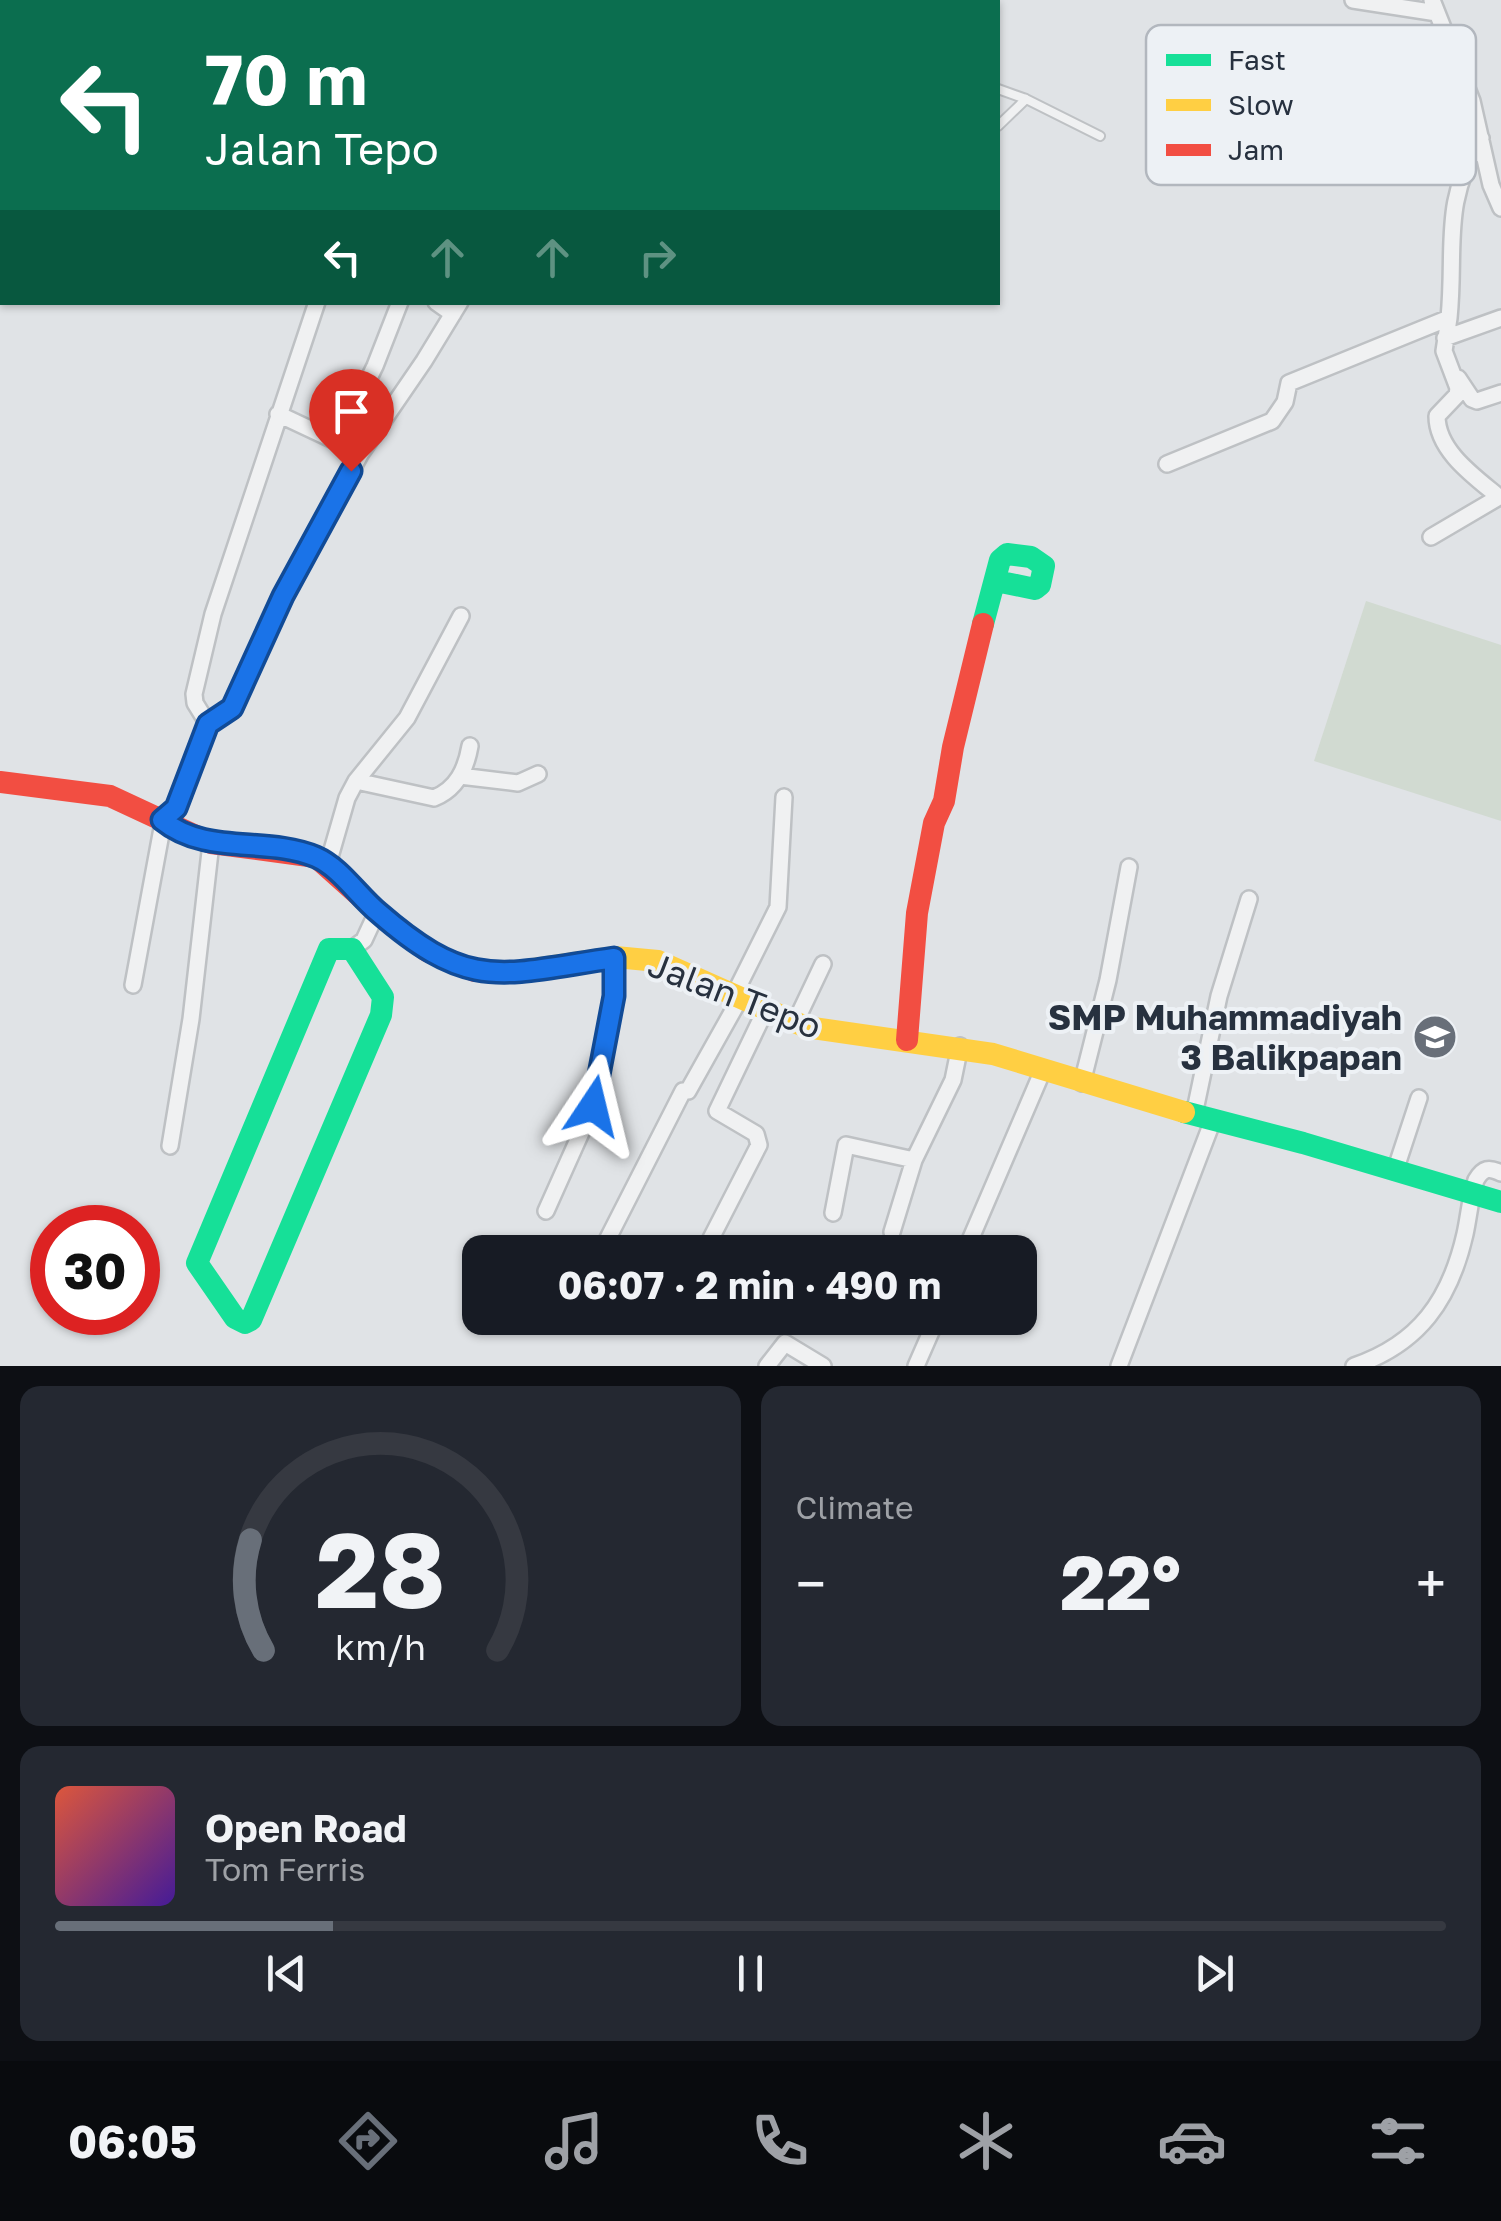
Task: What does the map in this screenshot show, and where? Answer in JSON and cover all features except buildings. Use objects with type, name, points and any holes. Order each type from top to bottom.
[{"type":"street","points":[[1353,0],[1434,6]]},
{"type":"street","points":[[1476,123],[1501,208]]},
{"type":"street","points":[[1476,146],[1480,138]]},
{"type":"street","points":[[1458,185],[1445,356],[1455,376],[1477,401],[1501,393]]},
{"type":"street","points":[[208,724],[196,703],[196,682],[213,614],[316,305]]},
{"type":"street","points":[[338,441],[375,366],[399,305]]},
{"type":"street","points":[[132,985],[162,821],[176,808],[208,724],[232,708],[283,596],[360,453],[457,308]]},
{"type":"street","points":[[1168,464],[1272,421],[1285,402],[1289,383],[1449,318]]},
{"type":"street","points":[[1445,338],[1501,318]]},
{"type":"street","points":[[1430,538],[1500,496],[1454,456],[1437,425],[1436,416],[1456,396],[1455,376]]},
{"type":"street","points":[[278,414],[360,453]]},
{"type":"street","points":[[907,1040],[918,914],[934,823],[944,801],[953,748],[996,581]]},
{"type":"street","points":[[328,864],[356,781],[407,718],[461,616]]},
{"type":"street","points":[[356,781],[434,798],[446,793],[460,776],[470,746]]},
{"type":"street","points":[[460,776],[518,783],[538,774]]},
{"type":"street","name":"Jalan Tepo","points":[[0,782],[110,796],[210,844],[302,853],[328,864],[377,912],[423,949],[453,965],[480,973],[506,974],[638,956],[656,960],[764,1013],[795,1023],[842,1034],[960,1046],[1501,1202]]},
{"type":"street","points":[[611,1235],[683,1091],[688,1091],[736,998],[778,906],[784,797]]},
{"type":"street","points":[[170,1146],[190,1020],[210,844]]},
{"type":"street","points":[[1082,1083],[1108,980],[1128,867]]},
{"type":"street","points":[[1119,1366],[1204,1118],[1227,967],[1249,900]]},
{"type":"street","points":[[352,949],[382,997],[381,1015],[251,1320],[244,1323],[235,1318],[197,1263],[324,956],[330,949],[352,949],[364,940],[377,912]]},
{"type":"street","points":[[546,1211],[599,1085],[614,996],[614,958]]},
{"type":"street","points":[[795,1023],[823,964]]},
{"type":"street","points":[[713,1235],[759,1145],[756,1134],[717,1111],[764,1013]]},
{"type":"street","points":[[892,1232],[914,1160],[946,1096],[960,1046]]},
{"type":"street","points":[[972,1235],[1043,1070]]},
{"type":"street","points":[[1395,1170],[1420,1098]]},
{"type":"street","points":[[833,1213],[846,1144],[914,1160]]},
{"type":"street","points":[[1354,1366],[1393,1350],[1425,1324],[1464,1237],[1472,1193],[1484,1170],[1490,1168],[1501,1173]]},
{"type":"street","points":[[916,1366],[930,1335]]},
{"type":"street","points":[[768,1366],[785,1343],[823,1366]]},
{"type":"lane","points":[[1000,90],[1100,136]]},
{"type":"lane","points":[[1000,124],[1026,99]]},
{"type":"shaded area","points":[[1366,601],[1501,645],[1501,821],[1314,761]]},
{"type":"traffic: fast","points":[[983,624],[1000,560],[1007,554],[1031,557],[1044,566],[1040,585],[1035,589],[996,581]]},
{"type":"traffic: fast","points":[[329,949],[352,949],[383,997],[381,1015],[251,1320],[245,1323],[235,1318],[197,1263],[329,949]]},
{"type":"traffic: fast","points":[[1184,1112],[1501,1202]]},
{"type":"traffic: slow","points":[[514,972],[615,957],[658,961],[806,1027],[993,1054],[1184,1112]]},
{"type":"traffic: jam","points":[[907,1040],[917,913],[934,823],[944,801],[983,624]]},
{"type":"traffic: jam","points":[[0,782],[110,796],[211,843],[316,857],[427,951],[475,971],[514,972]]},
{"type":"place","name":"SMP Muhammadiyah 3 Balikpapan","points":[[1435,1037]]},
{"type":"route","points":[[351,471],[283,596],[232,708],[208,724],[176,808],[162,820],[210,844],[316,857],[423,949],[453,965],[480,973],[506,974],[614,958],[614,996],[593,1106]]}]
